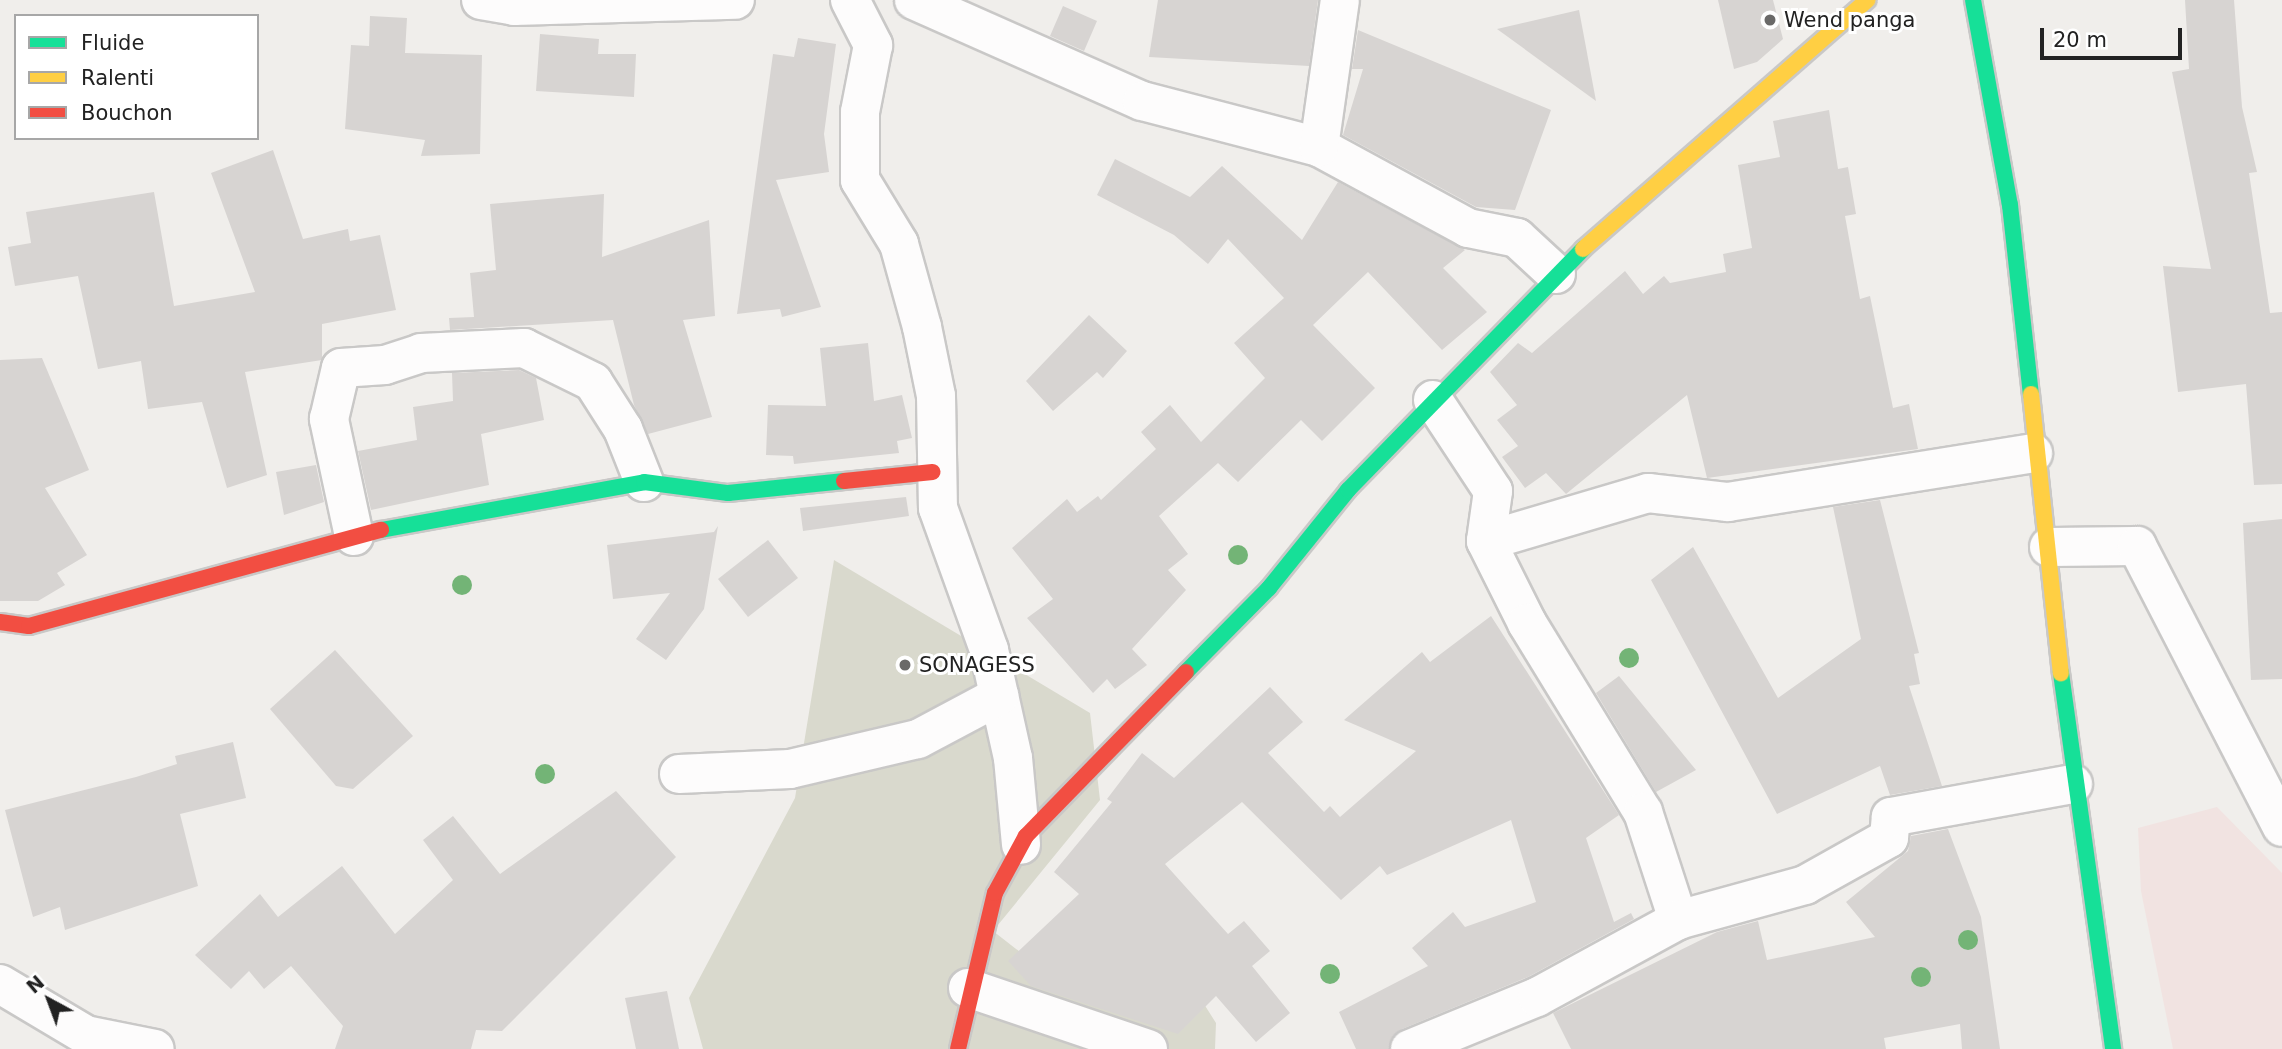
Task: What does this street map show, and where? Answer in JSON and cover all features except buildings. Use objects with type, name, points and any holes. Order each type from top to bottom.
[{"type":"street","points":[[481,0],[514,6],[735,0]]},
{"type":"street","points":[[850,0],[873,45],[860,112],[860,180],[899,244],[922,327],[936,396],[933,472],[938,508],[999,696],[1021,845]]},
{"type":"street","points":[[914,0],[1130,97],[1320,146],[1468,228],[1517,237],[1556,274]]},
{"type":"street","points":[[1320,146],[1340,0]]},
{"type":"street","points":[[960,1048],[968,988],[996,893],[1021,845],[1269,588],[1433,400],[1556,274],[1792,60],[1867,0]]},
{"type":"street","points":[[1973,0],[2010,205],[2033,453],[2049,547],[2073,784],[2113,1049]]},
{"type":"street","points":[[354,536],[329,419],[341,368],[385,365],[421,353],[524,348],[593,382],[623,429],[644,482]]},
{"type":"street","points":[[1433,400],[1493,491],[1486,541],[1527,623],[1643,812],[1678,920]]},
{"type":"street","points":[[1486,541],[1648,493],[1728,502],[2033,453]]},
{"type":"street","points":[[0,621],[29,626],[354,536],[644,482],[728,493],[933,472]]},
{"type":"street","points":[[2049,547],[2137,546],[2282,827]]},
{"type":"street","points":[[679,774],[790,769],[918,738],[999,696]]},
{"type":"street","points":[[1410,1049],[1537,997],[1678,920],[1805,885],[1889,838],[1891,817],[2073,784]]},
{"type":"street","points":[[0,984],[86,1035],[155,1049]]},
{"type":"street","points":[[968,988],[1137,1048]]},
{"type":"shaded area","points":[[834,560],[1090,713],[1100,800],[993,931],[1069,990],[1173,955],[1216,1023],[1215,1049],[703,1049],[689,998],[795,798]]},
{"type":"shaded area","points":[[2217,807],[2282,873],[2282,1049],[2173,1049],[2141,891],[2138,828]]},
{"type":"traffic: fast","points":[[1973,0],[2010,205],[2031,394]]},
{"type":"traffic: fast","points":[[1186,672],[1269,588],[1348,490],[1583,249]]},
{"type":"traffic: fast","points":[[381,530],[644,482],[728,493],[844,481]]},
{"type":"traffic: fast","points":[[2061,673],[2113,1049]]},
{"type":"traffic: slow","points":[[1583,249],[1867,0]]},
{"type":"traffic: slow","points":[[2031,394],[2061,673]]},
{"type":"traffic: jam","points":[[844,481],[933,472]]},
{"type":"traffic: jam","points":[[0,622],[29,626],[381,530]]},
{"type":"traffic: jam","points":[[958,1049],[995,893],[1026,836],[1186,672]]},
{"type":"place","name":"Wend panga","points":[[1770,20]]},
{"type":"place","name":"SONAGESS","points":[[905,665]]}]
